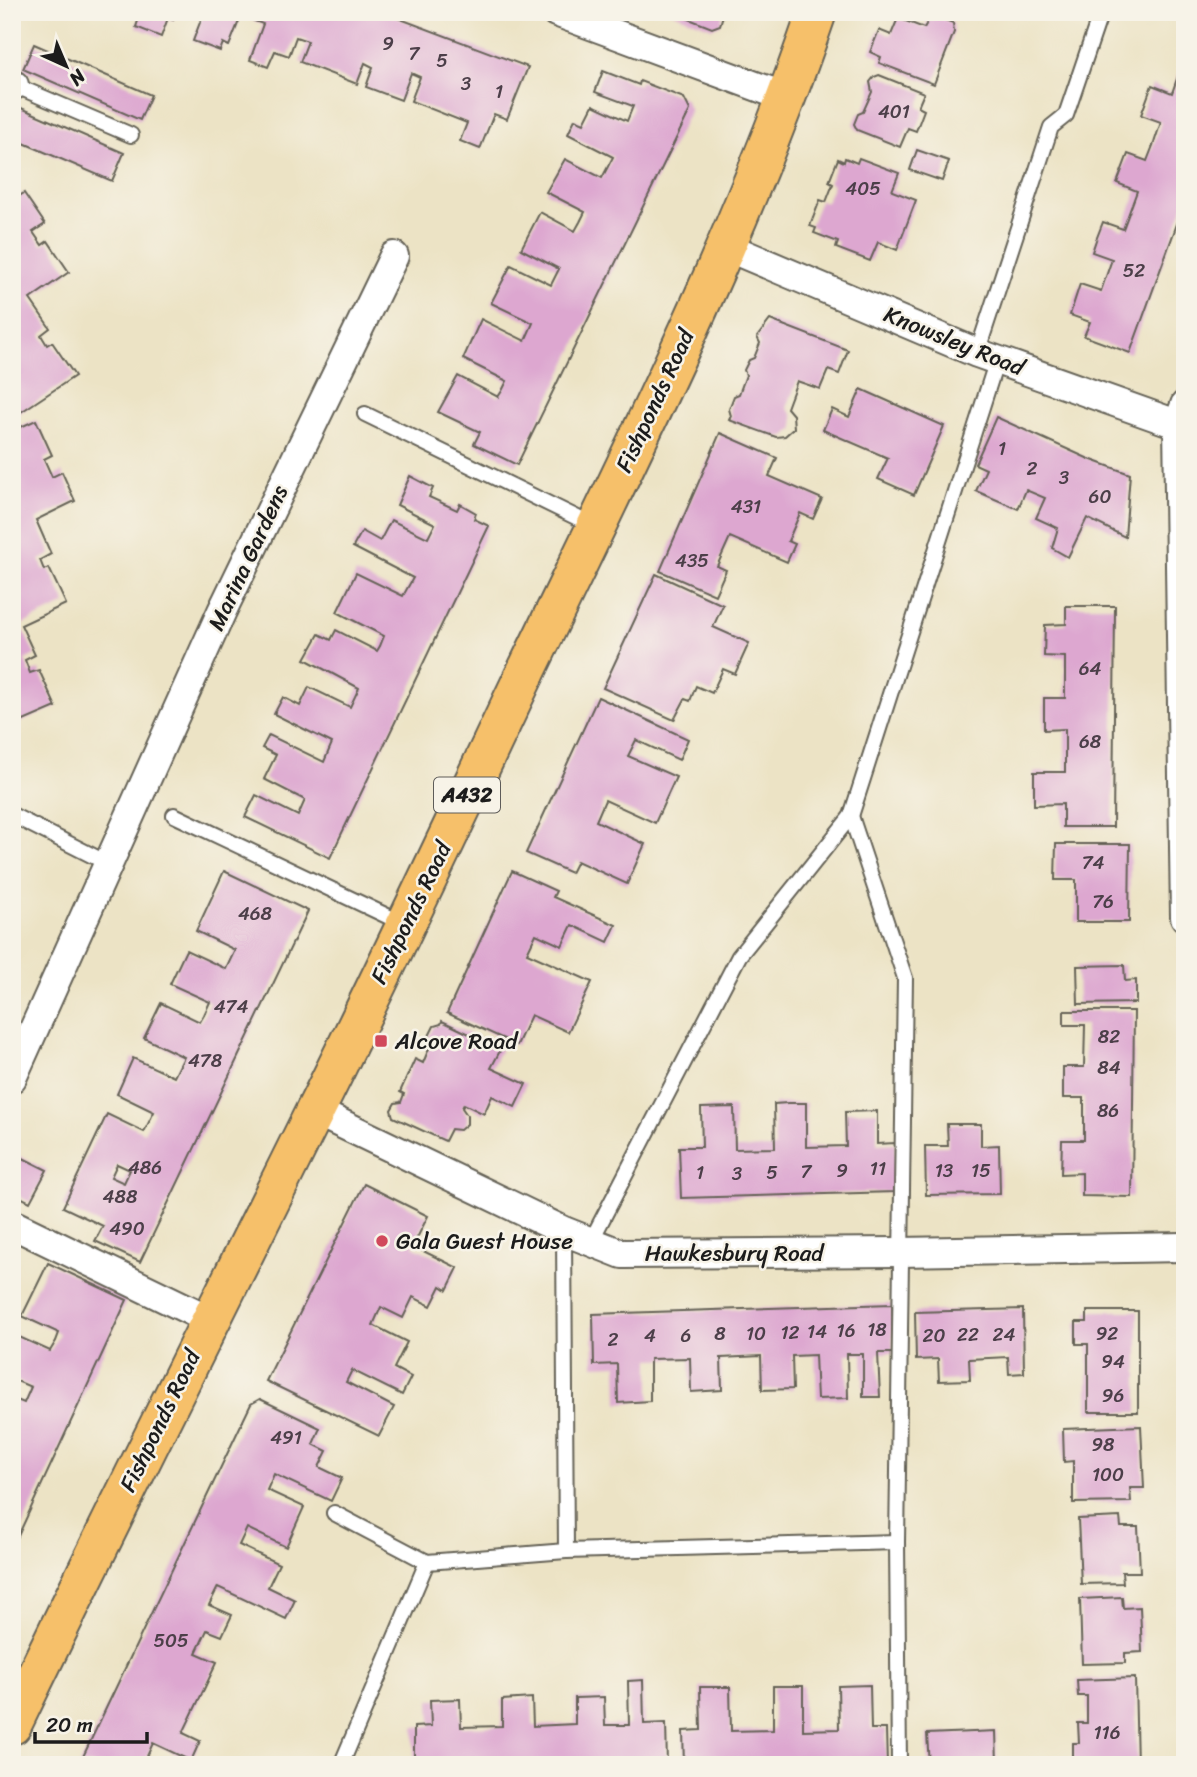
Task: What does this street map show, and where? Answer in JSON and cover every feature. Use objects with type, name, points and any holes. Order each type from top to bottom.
[{"type":"main road","name":"Fishponds Road","points":[[12,1725],[23,1675],[210,1320],[315,1111],[596,527],[727,247],[788,98],[817,12]]},
{"type":"street","points":[[556,12],[788,98]]},
{"type":"street","name":"Knowsley Road","points":[[727,247],[987,356],[1182,419]]},
{"type":"street","name":"Marina Gardens","points":[[12,1078],[222,611],[394,256]]},
{"type":"street","points":[[1182,419],[1185,918]]},
{"type":"street","name":"Hawkesbury Road","points":[[315,1111],[564,1231],[622,1254],[1185,1247]]},
{"type":"street","points":[[12,1224],[210,1320]]},
{"type":"lane","points":[[592,1241],[740,956],[851,816],[987,356],[1051,127],[1066,115],[1101,12]]},
{"type":"lane","points":[[13,84],[131,135]]},
{"type":"lane","points":[[365,414],[596,527]]},
{"type":"lane","points":[[12,815],[108,864]]},
{"type":"lane","points":[[174,815],[405,924]]},
{"type":"lane","points":[[851,816],[905,978],[897,1542],[899,1765]]},
{"type":"lane","points":[[564,1231],[566,1551]]},
{"type":"lane","points":[[334,1513],[427,1562],[566,1551],[897,1542]]},
{"type":"lane","points":[[341,1765],[427,1562]]},
{"type":"building","points":[[141,12],[176,12],[173,20],[168,18],[161,37],[136,27]]},
{"type":"building","points":[[204,12],[382,12],[528,67],[507,119],[494,114],[480,149],[460,141],[467,123],[411,101],[420,77],[411,73],[401,100],[366,87],[373,67],[365,63],[357,84],[300,62],[308,41],[296,37],[289,56],[275,51],[268,67],[250,60],[263,24],[241,16],[229,46],[223,43],[220,51],[193,41]]},
{"type":"building","points":[[671,12],[724,12],[720,25],[712,28]]},
{"type":"building","points":[[938,17],[953,23],[954,32],[934,84],[879,63],[881,57],[870,52],[879,30],[891,35],[898,18],[924,28],[928,21]]},
{"type":"building","points":[[34,44],[151,95],[140,120],[23,69]]},
{"type":"building","points":[[603,71],[639,85],[640,81],[684,98],[690,110],[517,465],[474,444],[480,432],[438,412],[458,376],[498,397],[507,381],[463,359],[481,319],[525,341],[533,323],[491,303],[511,265],[551,285],[559,269],[521,249],[540,212],[575,231],[585,212],[546,192],[565,159],[602,178],[613,157],[568,134],[575,119],[584,123],[593,105],[627,121],[633,106],[595,92]]},
{"type":"building","points":[[1179,73],[1185,75],[1185,202],[1130,353],[1084,336],[1090,322],[1070,315],[1080,284],[1101,291],[1112,259],[1092,252],[1096,240],[1103,222],[1123,229],[1137,191],[1117,183],[1128,154],[1147,161],[1154,143],[1161,122],[1141,115],[1152,85],[1172,93]]},
{"type":"building","points":[[879,75],[924,93],[918,107],[924,110],[916,131],[908,128],[900,147],[857,130],[854,124],[872,92],[870,82]]},
{"type":"building","points":[[12,104],[124,153],[112,181],[12,138]]},
{"type":"building","points":[[917,150],[949,161],[942,181],[910,170]]},
{"type":"building","points":[[845,158],[857,163],[859,158],[899,173],[892,191],[916,200],[897,250],[878,242],[870,261],[836,248],[838,242],[814,233],[816,228],[810,226],[820,200],[826,202],[833,184],[829,182],[838,159],[844,162]]},
{"type":"building","points":[[24,193],[45,224],[33,232],[42,245],[48,241],[69,272],[30,299],[50,328],[41,335],[47,345],[52,342],[75,376],[12,418],[12,201]]},
{"type":"building","points":[[770,320],[848,350],[839,374],[828,370],[820,389],[797,381],[787,408],[793,415],[794,428],[785,436],[776,437],[729,420],[729,409],[734,396],[739,394],[746,375],[744,370],[749,360],[754,358],[760,343],[757,337]]},
{"type":"building","points":[[861,389],[944,426],[914,495],[878,479],[888,458],[823,430],[832,409],[849,417]]},
{"type":"building","points":[[996,417],[1089,459],[1130,474],[1125,537],[1087,518],[1068,557],[1052,548],[1058,528],[1036,518],[1045,498],[1026,490],[1018,509],[976,491],[986,469],[975,464]]},
{"type":"building","points":[[36,420],[52,455],[44,459],[52,477],[62,472],[75,501],[36,520],[51,554],[40,560],[44,570],[49,568],[66,604],[21,625],[35,655],[25,660],[30,673],[39,670],[56,707],[12,726],[12,431]]},
{"type":"building","points":[[720,433],[777,458],[769,476],[822,499],[813,519],[800,513],[788,541],[795,544],[787,562],[730,537],[717,566],[726,570],[715,595],[660,571]]},
{"type":"building","points":[[410,476],[433,488],[429,497],[457,510],[460,504],[476,513],[474,519],[489,526],[330,858],[245,817],[256,795],[298,816],[305,800],[264,779],[276,755],[262,748],[269,735],[324,762],[332,743],[274,714],[283,697],[300,706],[309,687],[350,707],[359,688],[305,659],[319,634],[331,640],[336,630],[377,651],[380,646],[384,636],[337,612],[356,573],[403,596],[413,578],[353,547],[362,531],[380,541],[391,520],[428,538],[435,524],[397,505]]},
{"type":"building","points":[[656,574],[723,605],[713,627],[749,643],[735,674],[723,669],[712,693],[696,686],[690,701],[685,699],[674,720],[603,688]]},
{"type":"building","points":[[1066,606],[1115,606],[1113,827],[1063,827],[1063,804],[1034,805],[1034,772],[1065,772],[1065,729],[1044,730],[1044,698],[1065,698],[1065,657],[1044,656],[1045,625],[1066,624]]},
{"type":"building","points":[[598,697],[688,739],[679,760],[636,740],[628,756],[676,777],[655,823],[605,800],[596,821],[645,844],[627,884],[577,861],[571,873],[526,853]]},
{"type":"building","points":[[1056,844],[1130,844],[1129,922],[1076,922],[1076,880],[1055,880]]},
{"type":"building","points":[[224,871],[308,911],[140,1262],[95,1241],[103,1226],[63,1207],[107,1114],[144,1132],[154,1112],[117,1094],[133,1058],[174,1077],[184,1057],[144,1038],[161,1003],[200,1022],[204,1015],[210,1002],[170,984],[186,950],[226,969],[235,950],[196,931]],"holes":[[[117,1164],[130,1170],[124,1183],[111,1177]]]},
{"type":"building","points":[[512,871],[556,891],[553,897],[616,925],[608,942],[572,925],[562,946],[536,934],[527,953],[592,982],[568,1032],[531,1015],[517,1045],[447,1013]]},
{"type":"building","points":[[1124,965],[1125,981],[1136,980],[1136,1003],[1078,1004],[1077,966]]},
{"type":"building","points":[[1064,1011],[1134,1011],[1132,1197],[1082,1196],[1082,1173],[1061,1174],[1062,1140],[1084,1140],[1084,1098],[1063,1098],[1063,1067],[1084,1067],[1085,1025],[1064,1025]]},
{"type":"building","points":[[442,1021],[501,1049],[491,1068],[526,1084],[515,1107],[492,1096],[484,1114],[464,1104],[462,1108],[467,1115],[467,1124],[460,1130],[451,1129],[445,1141],[393,1117],[391,1110],[395,1103],[401,1102],[404,1094],[400,1092],[415,1059],[423,1063],[430,1046],[427,1040],[434,1026]]},
{"type":"building","points":[[806,1103],[806,1147],[846,1146],[845,1112],[877,1111],[877,1144],[895,1143],[895,1192],[681,1198],[679,1147],[702,1147],[701,1108],[734,1107],[735,1149],[775,1148],[774,1104]]},
{"type":"building","points":[[947,1124],[981,1124],[981,1146],[999,1145],[1000,1194],[926,1195],[925,1146],[948,1146]]},
{"type":"building","points":[[17,1155],[47,1170],[30,1202],[12,1193],[12,1164]]},
{"type":"building","points":[[364,1184],[428,1216],[413,1246],[458,1268],[447,1290],[441,1286],[431,1306],[413,1297],[403,1318],[381,1307],[373,1325],[407,1342],[394,1368],[411,1377],[402,1395],[352,1370],[346,1382],[394,1407],[379,1436],[266,1381]]},
{"type":"building","points":[[48,1263],[127,1300],[12,1549],[12,1398],[24,1403],[31,1387],[12,1379],[12,1340],[15,1335],[50,1351],[56,1341],[59,1333],[22,1316]]},
{"type":"building","points":[[892,1304],[893,1353],[878,1353],[880,1397],[863,1397],[863,1354],[847,1354],[848,1398],[817,1399],[815,1355],[792,1356],[793,1389],[762,1390],[761,1356],[721,1358],[722,1390],[691,1392],[690,1358],[650,1359],[650,1401],[618,1403],[617,1364],[594,1365],[593,1314]]},
{"type":"building","points":[[1023,1309],[1024,1373],[1009,1374],[1008,1357],[969,1359],[970,1380],[939,1381],[938,1359],[916,1360],[915,1312]]},
{"type":"building","points":[[1087,1311],[1138,1311],[1138,1412],[1088,1412],[1088,1344],[1076,1344],[1076,1322],[1087,1322]]},
{"type":"building","points":[[260,1399],[320,1428],[313,1444],[327,1451],[319,1467],[342,1478],[331,1501],[274,1474],[267,1490],[304,1507],[286,1547],[247,1528],[239,1545],[279,1564],[268,1587],[295,1600],[286,1619],[218,1587],[209,1605],[232,1615],[222,1636],[207,1630],[196,1653],[217,1662],[183,1733],[200,1741],[191,1761],[153,1743],[143,1765],[79,1765],[251,1404]]},
{"type":"building","points":[[1141,1426],[1144,1488],[1130,1488],[1131,1502],[1073,1503],[1073,1461],[1064,1462],[1063,1429]]},
{"type":"building","points":[[1120,1517],[1121,1527],[1138,1527],[1140,1572],[1122,1572],[1123,1583],[1081,1584],[1078,1519]]},
{"type":"building","points":[[1122,1597],[1123,1608],[1140,1607],[1142,1652],[1125,1653],[1125,1663],[1082,1664],[1080,1599]]},
{"type":"building","points":[[1135,1678],[1137,1765],[1073,1765],[1073,1743],[1079,1743],[1078,1723],[1087,1723],[1087,1696],[1078,1696],[1077,1680]]},
{"type":"building","points":[[643,1680],[644,1724],[666,1723],[667,1765],[414,1765],[414,1727],[431,1726],[430,1700],[460,1699],[461,1727],[502,1726],[502,1700],[532,1698],[533,1726],[575,1724],[575,1698],[604,1697],[605,1725],[629,1725],[628,1681]]},
{"type":"building","points":[[870,1685],[871,1729],[886,1729],[887,1765],[684,1765],[683,1731],[701,1730],[700,1687],[730,1687],[731,1731],[773,1730],[773,1686],[803,1686],[803,1730],[839,1729],[838,1686]]},
{"type":"building","points":[[996,1731],[997,1765],[929,1765],[927,1734]]},
{"type":"place","name":"Alcove Road","points":[[381,1041]]},
{"type":"place","name":"Gala Guest House","points":[[382,1241]]}]
